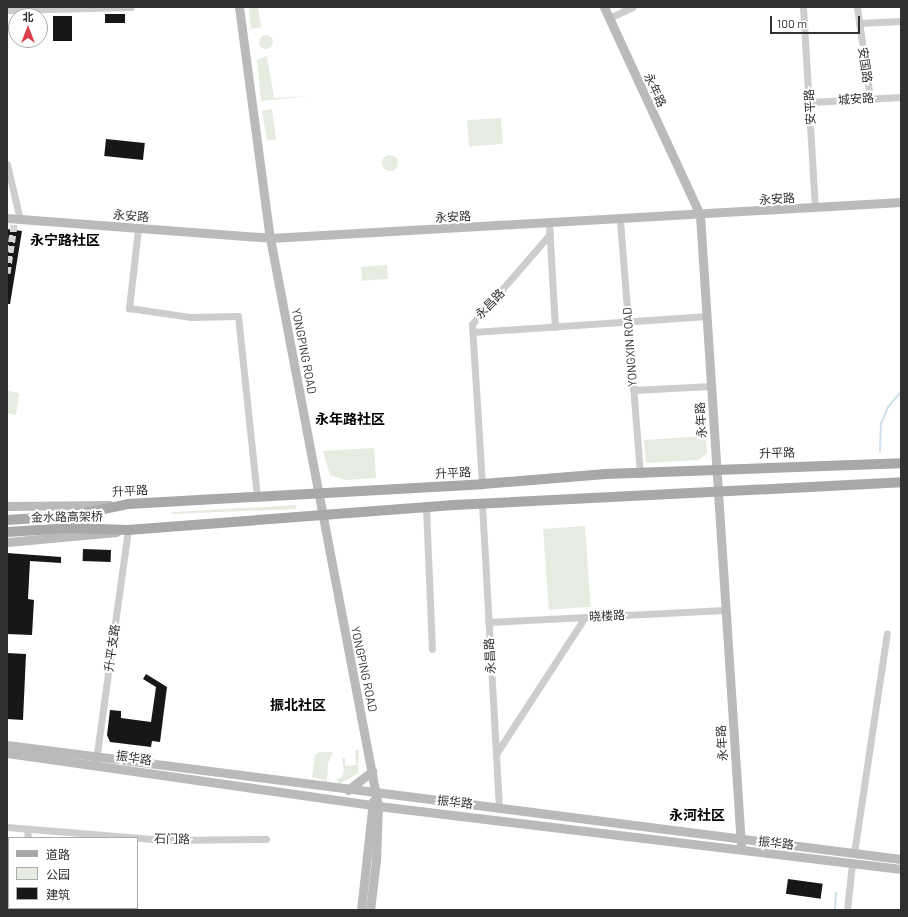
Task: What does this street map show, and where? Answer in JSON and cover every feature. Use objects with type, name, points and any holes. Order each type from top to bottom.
[{"type":"main road","name":"YONGPING ROAD","points":[[239,7],[270,238],[376,792],[361,910]]},
{"type":"main road","name":"永年路","points":[[604,7],[700,215],[741,851]]},
{"type":"main road","name":"永安路","points":[[7,218],[270,238],[620,220],[901,202]]},
{"type":"main road","name":"升平路","points":[[7,506],[128,504],[482,484],[717,468],[901,463]]},
{"type":"main road","points":[[7,542],[128,530],[426,507],[717,490],[901,482]]},
{"type":"main road","name":"金水路高架桥","points":[[7,520],[69,516],[128,504]]},
{"type":"main road","name":"金水路高架桥","points":[[7,532],[70,528],[128,530]]},
{"type":"main road","name":"振华路","points":[[7,745],[96,761],[375,806],[901,869]]},
{"type":"main road","name":"振华路","points":[[7,753],[96,761],[376,792],[740,841],[901,859]]},
{"type":"main road","points":[[348,790],[372,771]]},
{"type":"main road","name":"YONGPING ROAD","points":[[370,910],[376,860],[375,806]]},
{"type":"street","points":[[7,10],[131,7]]},
{"type":"street","points":[[609,18],[633,7]]},
{"type":"street","name":"安平路","points":[[802,7],[810,102],[815,208]]},
{"type":"street","name":"安国路","points":[[857,7],[870,98]]},
{"type":"street","points":[[859,23],[901,21]]},
{"type":"street","name":"城安路","points":[[810,102],[901,97]]},
{"type":"street","points":[[7,164],[20,220]]},
{"type":"street","name":"YONGXIN ROAD","points":[[620,220],[640,474]]},
{"type":"street","points":[[549,224],[555,326]]},
{"type":"street","points":[[138,229],[129,308],[191,317],[238,316],[257,497]]},
{"type":"street","name":"永昌路","points":[[482,484],[472,324],[477,316],[506,287],[550,234]]},
{"type":"street","points":[[472,332],[707,316]]},
{"type":"street","points":[[633,390],[711,386]]},
{"type":"street","name":"永昌路","points":[[482,504],[499,809]]},
{"type":"street","points":[[426,507],[432,649]]},
{"type":"street","name":"升平支路","points":[[96,761],[128,530]]},
{"type":"street","name":"晓楼路","points":[[488,622],[725,610]]},
{"type":"street","points":[[496,754],[585,617]]},
{"type":"street","points":[[854,853],[887,633]]},
{"type":"street","name":"石门路","points":[[7,827],[130,837]]},
{"type":"street","points":[[27,828],[28,837]]},
{"type":"street","name":"石门路","points":[[138,838],[164,840],[266,838]]},
{"type":"street","points":[[847,910],[852,863]]},
{"type":"green space","points":[[249,7],[258,7],[261,27],[251,29]]},
{"type":"green space","points":[[263,35],[269,35],[273,39],[273,45],[269,49],[263,49],[259,45],[259,39]]},
{"type":"green space","points":[[267,56],[274,98],[312,96],[261,101],[257,60]]},
{"type":"green space","points":[[272,109],[276,140],[267,140],[262,111]]},
{"type":"green space","points":[[501,118],[503,144],[469,146],[467,120]]},
{"type":"green space","points":[[390,155],[397,160],[398,163],[393,170],[390,171],[383,166],[382,163],[387,156]]},
{"type":"green space","points":[[387,265],[388,279],[362,281],[361,267]]},
{"type":"green space","points":[[8,391],[19,393],[16,415],[7,413]]},
{"type":"green space","points":[[706,436],[707,453],[699,460],[646,463],[644,440]]},
{"type":"green space","points":[[374,448],[376,478],[345,480],[330,475],[323,451]]},
{"type":"green space","points":[[296,505],[296,509],[171,514],[173,512]]},
{"type":"green space","points":[[585,526],[591,607],[549,610],[543,529]]},
{"type":"green space","points":[[359,750],[358,773],[340,784],[336,779],[342,777],[344,770],[342,758],[345,758],[345,766],[356,765],[355,751]]},
{"type":"green space","points":[[320,752],[333,752],[328,763],[327,781],[312,777],[315,755]]},
{"type":"building","points":[[105,14],[125,14],[125,23],[105,23]]},
{"type":"building","points":[[53,16],[72,16],[72,41],[53,41]]},
{"type":"building","points":[[106,139],[145,143],[143,160],[104,156]]},
{"type":"building","points":[[7,229],[22,231],[10,304],[7,304]]},
{"type":"building","points":[[83,549],[111,550],[111,562],[83,561]]},
{"type":"building","points":[[7,553],[61,557],[61,563],[30,561],[28,599],[34,600],[32,635],[7,634]]},
{"type":"building","points":[[7,653],[26,654],[23,720],[7,719]]},
{"type":"building","points":[[146,674],[167,687],[160,742],[152,741],[151,747],[110,742],[107,735],[110,710],[121,711],[121,718],[151,722],[156,687],[143,679]]},
{"type":"building","points":[[788,879],[823,884],[821,899],[786,894]]},
{"type":"waterway","points":[[880,451],[881,424],[888,407],[901,392]]},
{"type":"waterway","points":[[835,910],[836,893]]},
{"type":"tunnel","points":[[7,273],[15,219]]},
{"type":"district","name":"永宁路社区","points":[[65,240]]},
{"type":"district","name":"永年路社区","points":[[350,419]]},
{"type":"district","name":"振北社区","points":[[298,705]]},
{"type":"district","name":"永河社区","points":[[697,815]]}]
